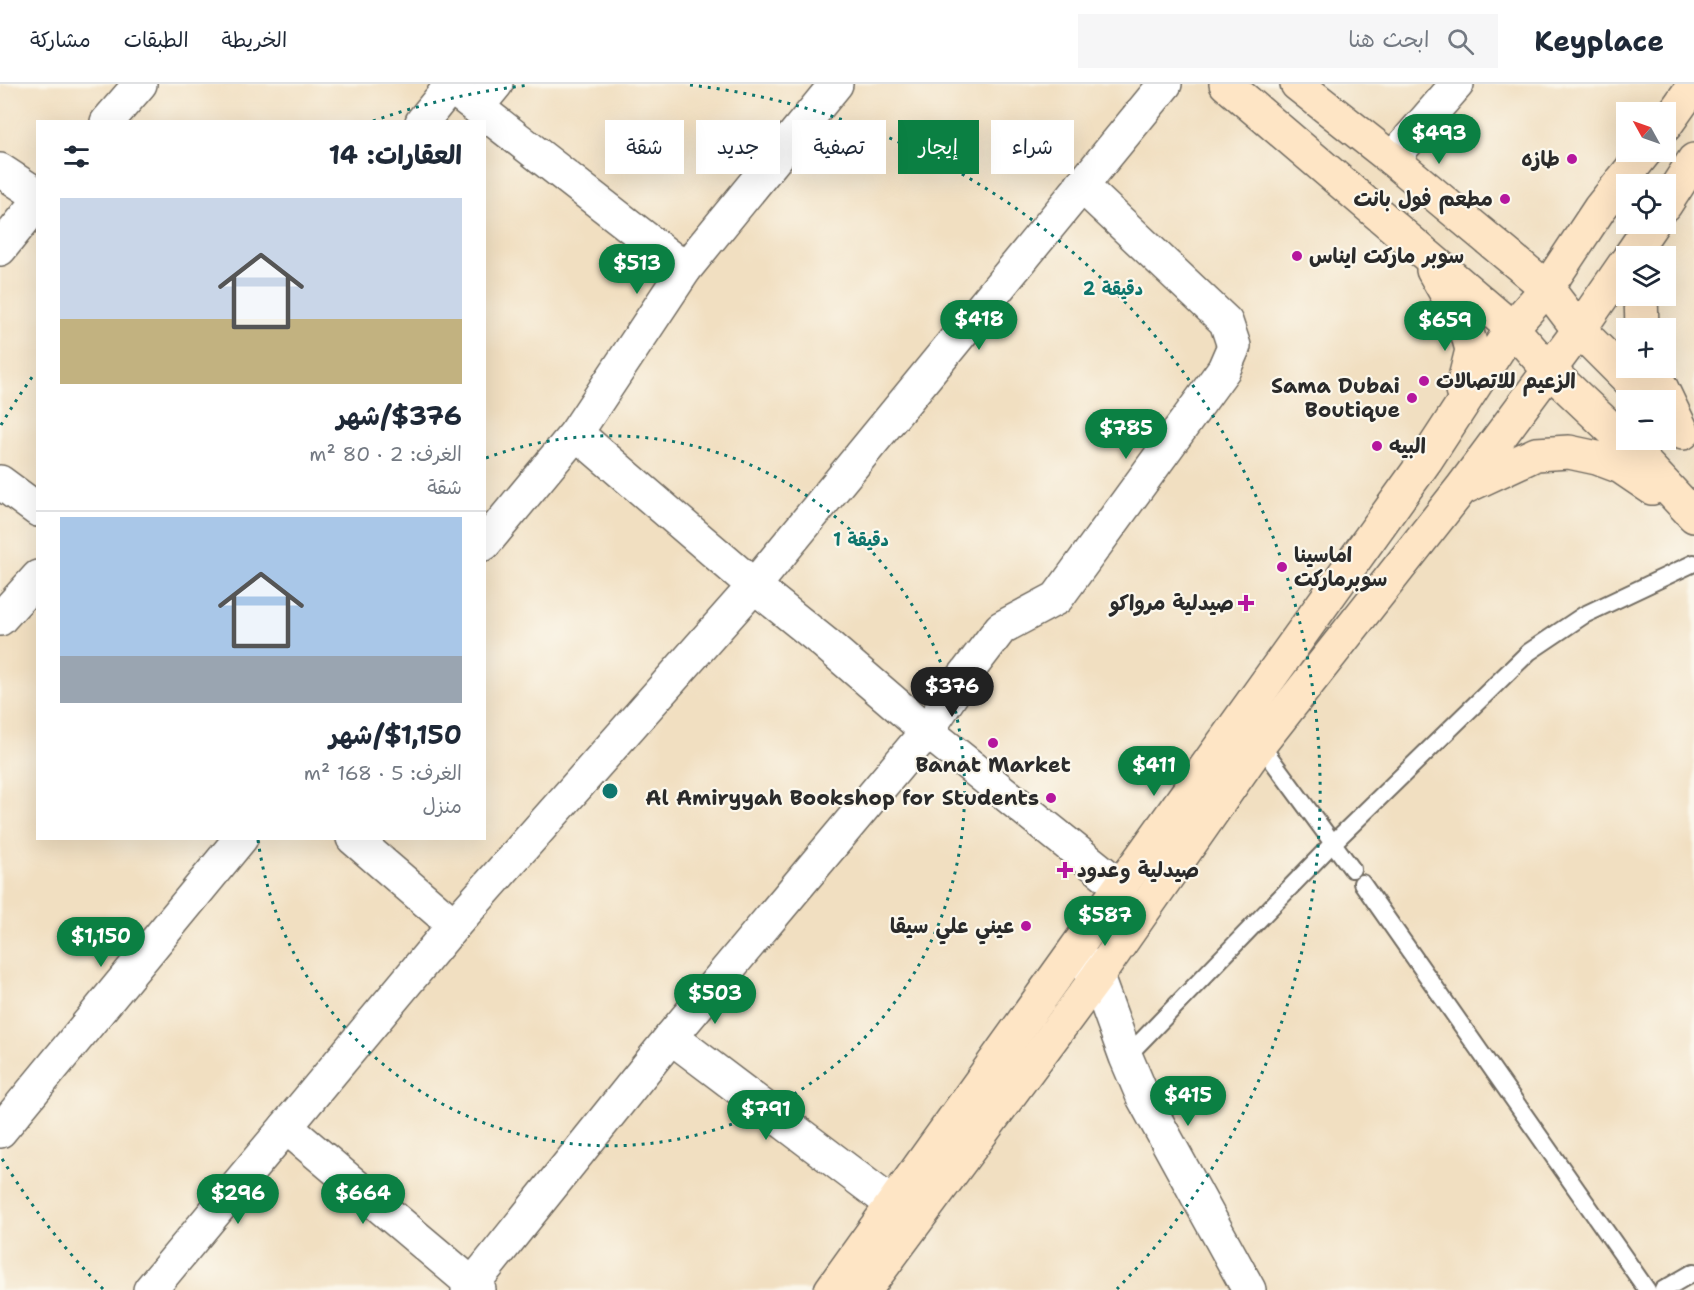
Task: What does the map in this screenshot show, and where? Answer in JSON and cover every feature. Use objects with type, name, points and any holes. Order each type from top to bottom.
[{"type":"main road","points":[[1226,84],[1418,245],[1512,328],[1548,369],[1624,441],[1691,513]]},
{"type":"main road","points":[[1297,84],[1392,159],[1547,288],[1579,330],[1639,390]]},
{"type":"main road","points":[[1676,110],[1694,85]]},
{"type":"main road","points":[[1676,189],[1694,160]]},
{"type":"main road","points":[[831,1290],[1426,460],[1512,328],[1547,288],[1600,208],[1637,162]]},
{"type":"main road","points":[[1418,245],[1466,328],[1472,350],[1464,386],[1426,460]]},
{"type":"main road","points":[[865,1290],[1097,977],[1260,744],[1461,489],[1616,276]]},
{"type":"main road","points":[[1657,378],[1681,432]]},
{"type":"main road","points":[[1461,489],[1536,454],[1569,452],[1597,458],[1621,467],[1691,513]]},
{"type":"street","points":[[109,120],[140,84]]},
{"type":"street","points":[[486,542],[576,433],[685,269],[836,84]]},
{"type":"street","points":[[150,1290],[454,925],[754,586],[1165,84]]},
{"type":"street","points":[[1392,159],[1456,84]]},
{"type":"street","points":[[424,120],[449,86],[487,95],[685,269]]},
{"type":"street","points":[[0,170],[36,194]]},
{"type":"street","points":[[286,1127],[473,1288],[671,1037],[927,731],[1000,628],[1057,598],[1224,369],[1234,346],[1226,322],[1081,185]]},
{"type":"street","points":[[0,249],[36,204]]},
{"type":"street","points":[[576,433],[927,731],[1122,887]]},
{"type":"street","points":[[0,482],[36,509]]},
{"type":"street","points":[[0,619],[36,579]]},
{"type":"street","points":[[0,1131],[239,840]]},
{"type":"street","points":[[355,840],[454,925]]},
{"type":"street","points":[[1075,951],[1097,977],[1143,1097],[1249,1290]]},
{"type":"street","points":[[671,1037],[892,1204]]},
{"type":"lane","points":[[1126,1057],[1334,842],[1530,652],[1584,615],[1694,563]]},
{"type":"lane","points":[[1260,744],[1352,869]]},
{"type":"lane","points":[[1362,883],[1647,1290]]},
{"type":"lane","points":[[1663,1290],[1694,1272]]},
{"type":"place","name":"طازه","points":[[1572,159]]},
{"type":"place","name":"مطعم فول بانت","points":[[1505,199]]},
{"type":"place","name":"سوبر ماركت ايناس","points":[[1297,256]]},
{"type":"place","name":"الزعيم للاتصالات","points":[[1424,381]]},
{"type":"place","name":"Sama Dubai Boutique","points":[[1412,398]]},
{"type":"place","name":"البيه","points":[[1377,446]]},
{"type":"place","name":"اماسينا سوبرماركت","points":[[1282,567]]},
{"type":"place","name":"صيدلية مرواكو","points":[[1246,603]]},
{"type":"place","name":"Banat Market","points":[[993,743]]},
{"type":"place","name":"Al Amiryyah Bookshop for Students","points":[[1051,798]]},
{"type":"place","name":"صيدلية وعدود","points":[[1065,870]]},
{"type":"place","name":"عيني علي سيقا","points":[[1026,926]]}]
